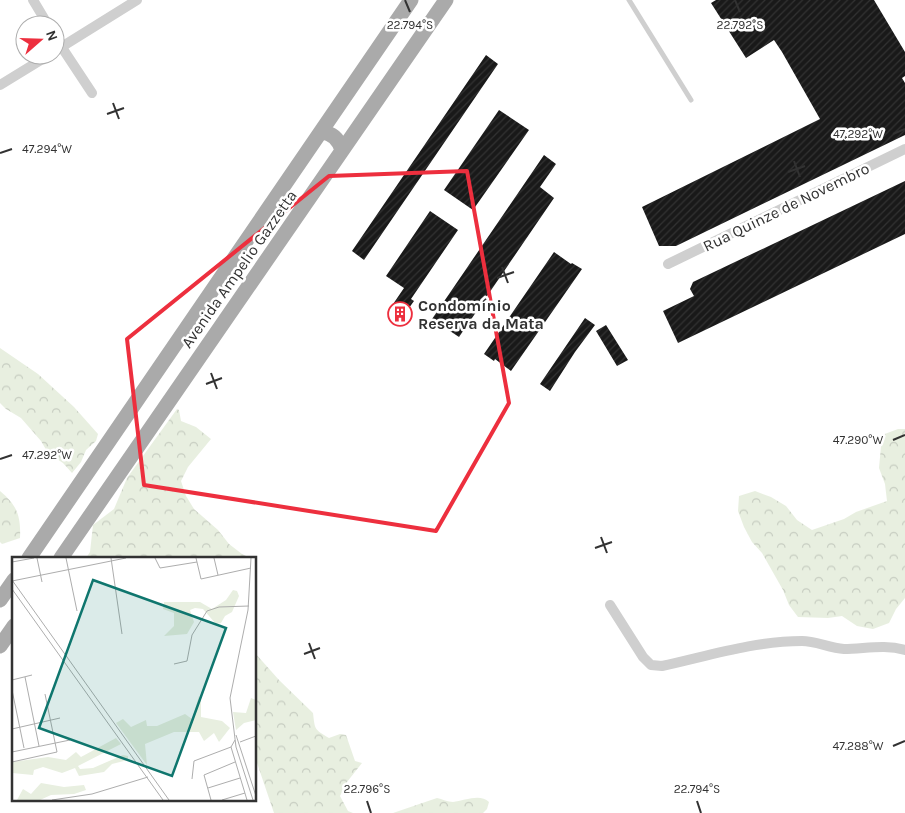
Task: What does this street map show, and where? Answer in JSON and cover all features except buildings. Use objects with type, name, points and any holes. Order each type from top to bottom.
[{"type":"main road","name":"Avenida Ampelio Gazzetta","points":[[30,557],[411,0]]},
{"type":"main road","name":"Avenida Ampelio Gazzetta","points":[[62,557],[446,0]]},
{"type":"main road","points":[[322,132],[338,140],[342,150]]},
{"type":"main road","points":[[0,600],[12,583]]},
{"type":"main road","points":[[0,646],[12,629]]},
{"type":"street","points":[[32,0],[42,15]]},
{"type":"street","points":[[65,45],[138,0]]},
{"type":"street","points":[[65,58],[92,93]]},
{"type":"street","points":[[0,85],[33,65]]},
{"type":"street","name":"Rua Quinze de Novembro","points":[[668,264],[905,149]]},
{"type":"street","points":[[610,605],[643,657],[651,665],[662,666],[757,644],[801,641],[838,648],[888,647],[905,650]]},
{"type":"lane","points":[[629,0],[691,100]]},
{"type":"highlighted area","points":[[467,171],[509,403],[436,531],[144,485],[127,339],[329,176]]},
{"type":"green space","points":[[0,348],[38,374],[74,407],[98,434],[96,441],[86,450],[81,462],[72,473],[63,463],[48,453],[41,441],[21,418],[0,403]]},
{"type":"green space","points":[[177,409],[179,410],[181,421],[196,427],[211,439],[188,467],[181,481],[186,496],[194,509],[218,530],[229,544],[248,557],[87,557],[90,552],[93,525],[114,509],[127,478]]},
{"type":"green space","points":[[898,429],[905,429],[905,598],[896,609],[889,623],[873,629],[857,626],[842,616],[828,618],[798,617],[789,605],[783,590],[762,553],[752,542],[744,527],[738,511],[739,496],[755,491],[771,497],[786,506],[797,520],[812,530],[887,501],[885,484],[879,468],[882,435]]},
{"type":"green space","points":[[0,491],[14,506],[19,517],[20,530],[20,538],[2,544],[0,542]]},
{"type":"green space","points":[[256,654],[313,713],[315,726],[318,731],[329,738],[340,734],[346,735],[355,761],[362,763],[347,782],[340,796],[348,811],[353,813],[274,813],[256,760]]},
{"type":"green space","points":[[437,798],[453,802],[481,798],[489,802],[487,809],[483,813],[393,813]]},
{"type":"place","name":"Condomínio Reserva da Mata","points":[[400,314]]}]
